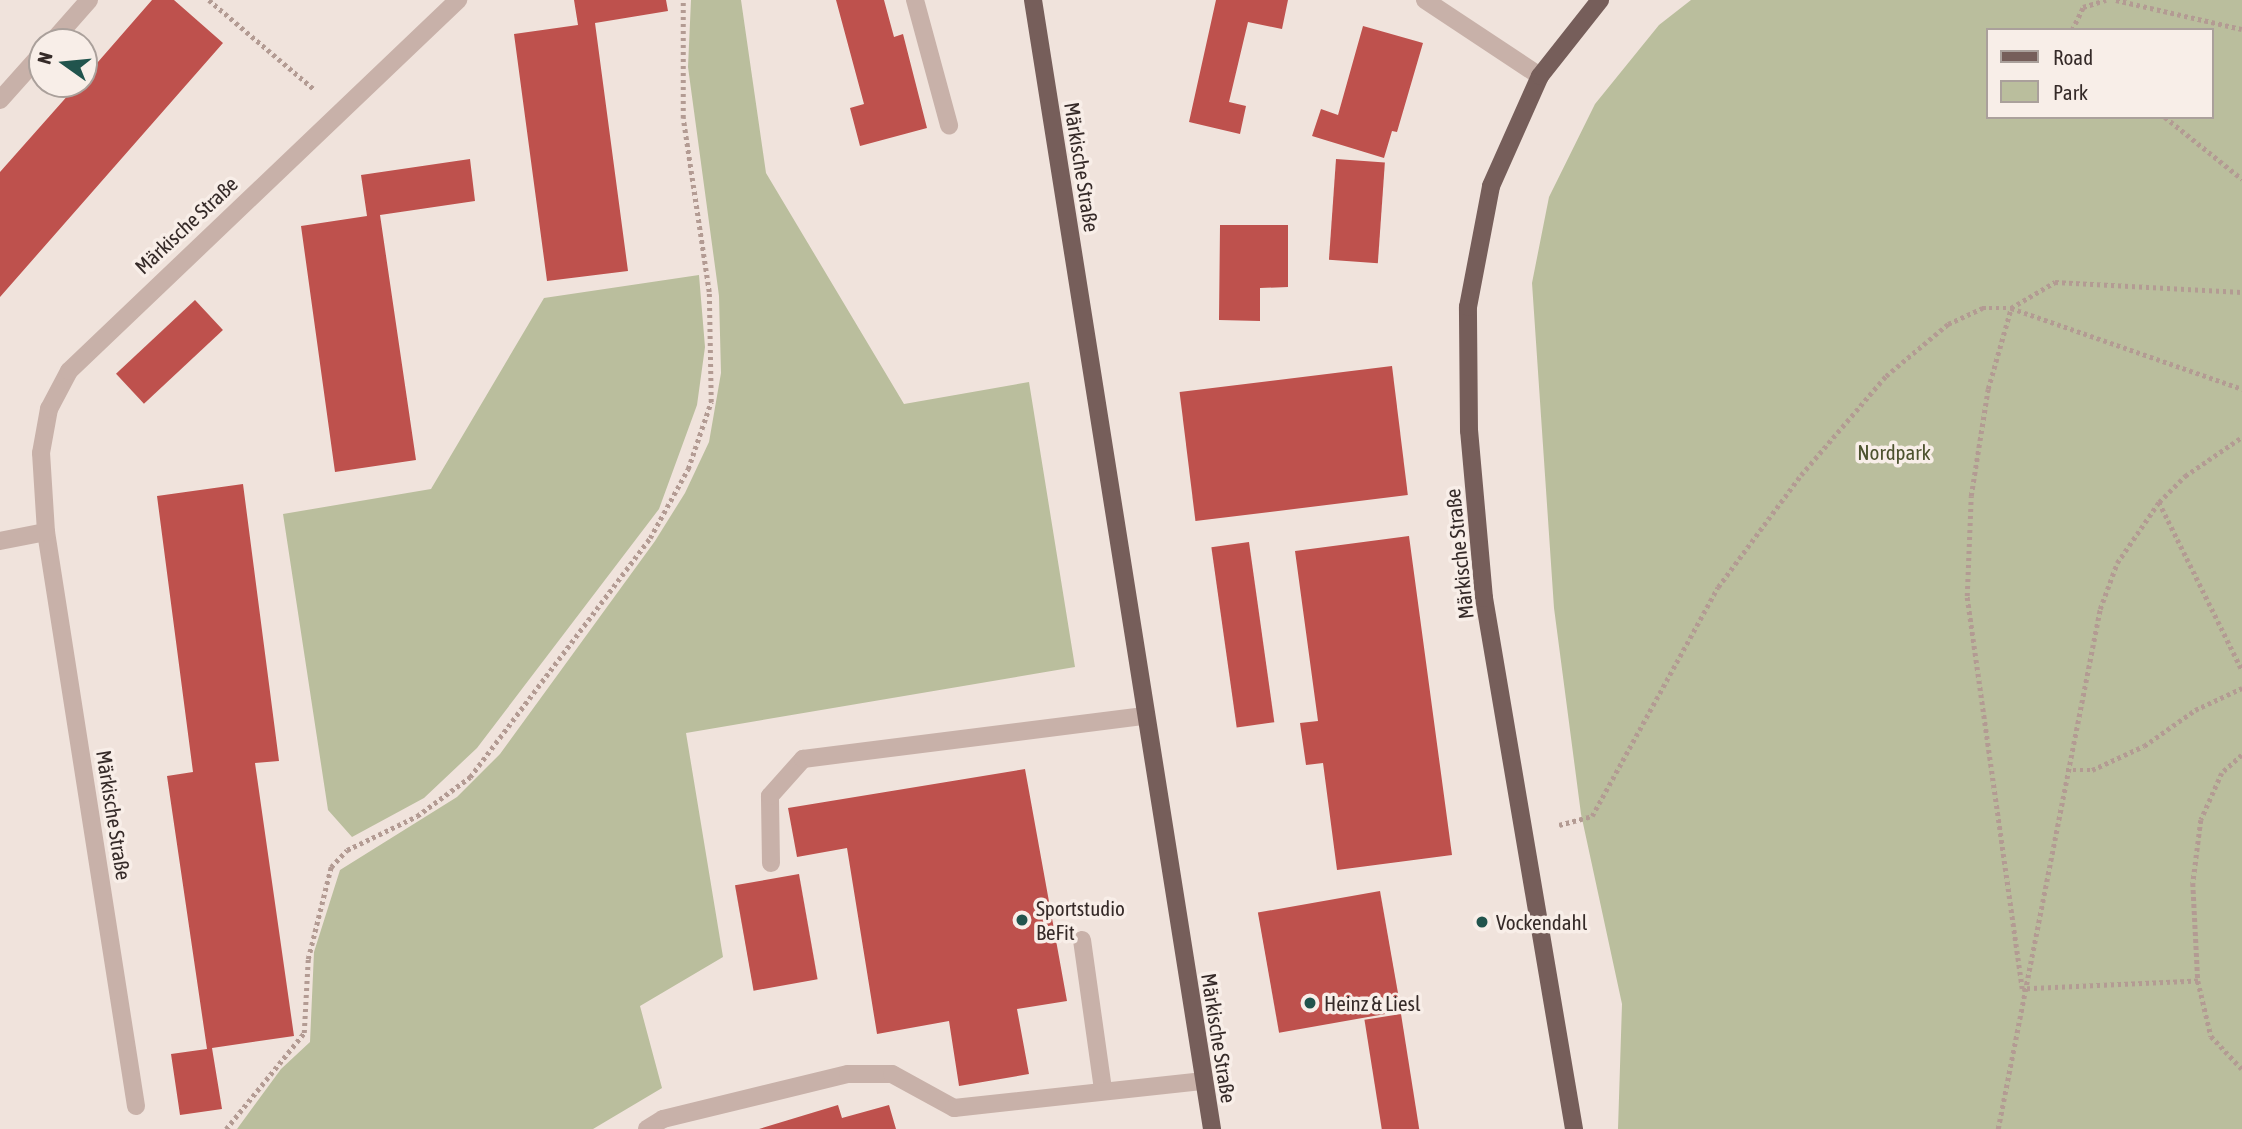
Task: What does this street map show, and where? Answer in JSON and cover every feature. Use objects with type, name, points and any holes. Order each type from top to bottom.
[{"type":"main road","name":"Märkische Straße","points":[[1033,0],[1144,716],[1212,1129]]},
{"type":"main road","name":"Märkische Straße","points":[[1574,1129],[1484,598],[1469,431],[1468,307],[1491,186],[1540,76],[1600,0]]},
{"type":"street","points":[[64,28],[89,0]]},
{"type":"street","name":"Märkische Straße","points":[[136,1106],[46,532],[41,453],[49,409],[69,371],[458,0]]},
{"type":"street","points":[[915,0],[949,125]]},
{"type":"street","points":[[1425,0],[1540,76]]},
{"type":"street","points":[[0,100],[28,69]]},
{"type":"street","points":[[0,541],[46,532]]},
{"type":"street","points":[[771,863],[770,796],[803,759],[1144,716]]},
{"type":"street","points":[[1082,940],[1103,1089]]},
{"type":"street","points":[[647,1129],[663,1119],[848,1074],[892,1074],[954,1108],[1103,1089],[1202,1081]]},
{"type":"path","points":[[209,0],[340,112]]},
{"type":"path","points":[[226,1129],[304,1033],[308,959],[331,867],[347,850],[417,816],[470,777],[650,538],[688,468],[711,402],[709,292],[683,118],[683,0]]},
{"type":"path","points":[[2073,28],[2083,7],[2106,0]]},
{"type":"path","points":[[2116,0],[2242,29]]},
{"type":"path","points":[[2167,119],[2242,179]]},
{"type":"path","points":[[2022,989],[1967,596],[1971,496],[1988,389],[2011,308],[2055,282],[2242,292]]},
{"type":"path","points":[[1524,836],[1592,816],[1718,587],[1801,475],[1886,376],[1948,324],[1982,308],[2011,308],[2242,389]]},
{"type":"path","points":[[1998,1129],[2022,989],[2100,609],[2117,563],[2159,502],[2185,476],[2242,437]]},
{"type":"path","points":[[2159,502],[2242,670]]},
{"type":"path","points":[[2066,769],[2092,770],[2144,746],[2195,710],[2242,688]]},
{"type":"path","points":[[2242,755],[2222,773],[2201,820],[2193,883],[2198,981],[2211,1036],[2242,1069]]},
{"type":"path","points":[[2022,989],[2198,981]]},
{"type":"green space","points":[[691,0],[741,0],[766,173],[904,404],[1029,382],[1075,667],[686,733],[723,957],[640,1006],[662,1088],[593,1129],[237,1129],[281,1069],[310,1042],[314,952],[340,870],[457,797],[500,754],[655,541],[685,493],[709,442],[721,373],[719,296],[688,67]]},
{"type":"green space","name":"Nordpark","points":[[1691,0],[2242,0],[2242,1129],[1618,1129],[1622,1004],[1581,814],[1554,608],[1532,283],[1549,197],[1595,104],[1659,25]]},
{"type":"green space","points":[[699,275],[705,347],[697,405],[659,509],[477,748],[424,798],[352,837],[328,810],[283,514],[431,489],[544,298]]},
{"type":"building","points":[[152,0],[174,0],[223,43],[0,297],[0,172],[66,98],[98,98],[98,62]]},
{"type":"building","points":[[574,0],[666,0],[668,11],[595,23],[628,271],[547,281],[514,34],[578,25]]},
{"type":"building","points":[[836,0],[884,0],[894,37],[903,34],[927,128],[860,146],[850,108],[864,104]]},
{"type":"building","points":[[1216,0],[1288,0],[1282,29],[1248,22],[1229,102],[1246,106],[1240,134],[1189,122]]},
{"type":"building","points":[[1363,26],[1423,43],[1397,132],[1392,131],[1384,158],[1312,136],[1321,109],[1338,115]]},
{"type":"building","points":[[470,159],[475,201],[380,215],[416,460],[335,472],[301,226],[367,216],[361,175]]},
{"type":"building","points":[[1336,159],[1385,162],[1378,263],[1329,260]]},
{"type":"building","points":[[1220,225],[1288,225],[1288,287],[1260,288],[1260,321],[1219,320]]},
{"type":"building","points":[[195,300],[223,330],[144,404],[116,374]]},
{"type":"building","points":[[1392,366],[1408,495],[1195,521],[1180,392]]},
{"type":"building","points":[[243,484],[279,761],[255,763],[294,1036],[212,1048],[222,1109],[180,1115],[171,1054],[207,1049],[167,776],[193,772],[157,496]]},
{"type":"building","points":[[1409,536],[1452,855],[1337,870],[1323,763],[1306,765],[1300,723],[1318,721],[1295,551]]},
{"type":"building","points":[[1249,542],[1274,722],[1237,728],[1211,547]]},
{"type":"building","points":[[1025,769],[1067,1001],[1017,1009],[1029,1074],[959,1086],[949,1021],[877,1034],[847,848],[797,857],[788,808]]},
{"type":"building","points":[[799,874],[818,979],[754,991],[735,885]]},
{"type":"building","points":[[1380,891],[1401,1011],[1279,1033],[1258,913]]},
{"type":"building","points":[[1401,1014],[1419,1129],[1382,1129],[1364,1020]]},
{"type":"building","points":[[838,1105],[842,1118],[889,1105],[896,1129],[759,1129]]},
{"type":"place","name":"Sportstudio BeFit","points":[[1022,920]]},
{"type":"place","name":"Vockendahl","points":[[1482,922]]},
{"type":"place","name":"Heinz & Liesl","points":[[1310,1003]]}]
